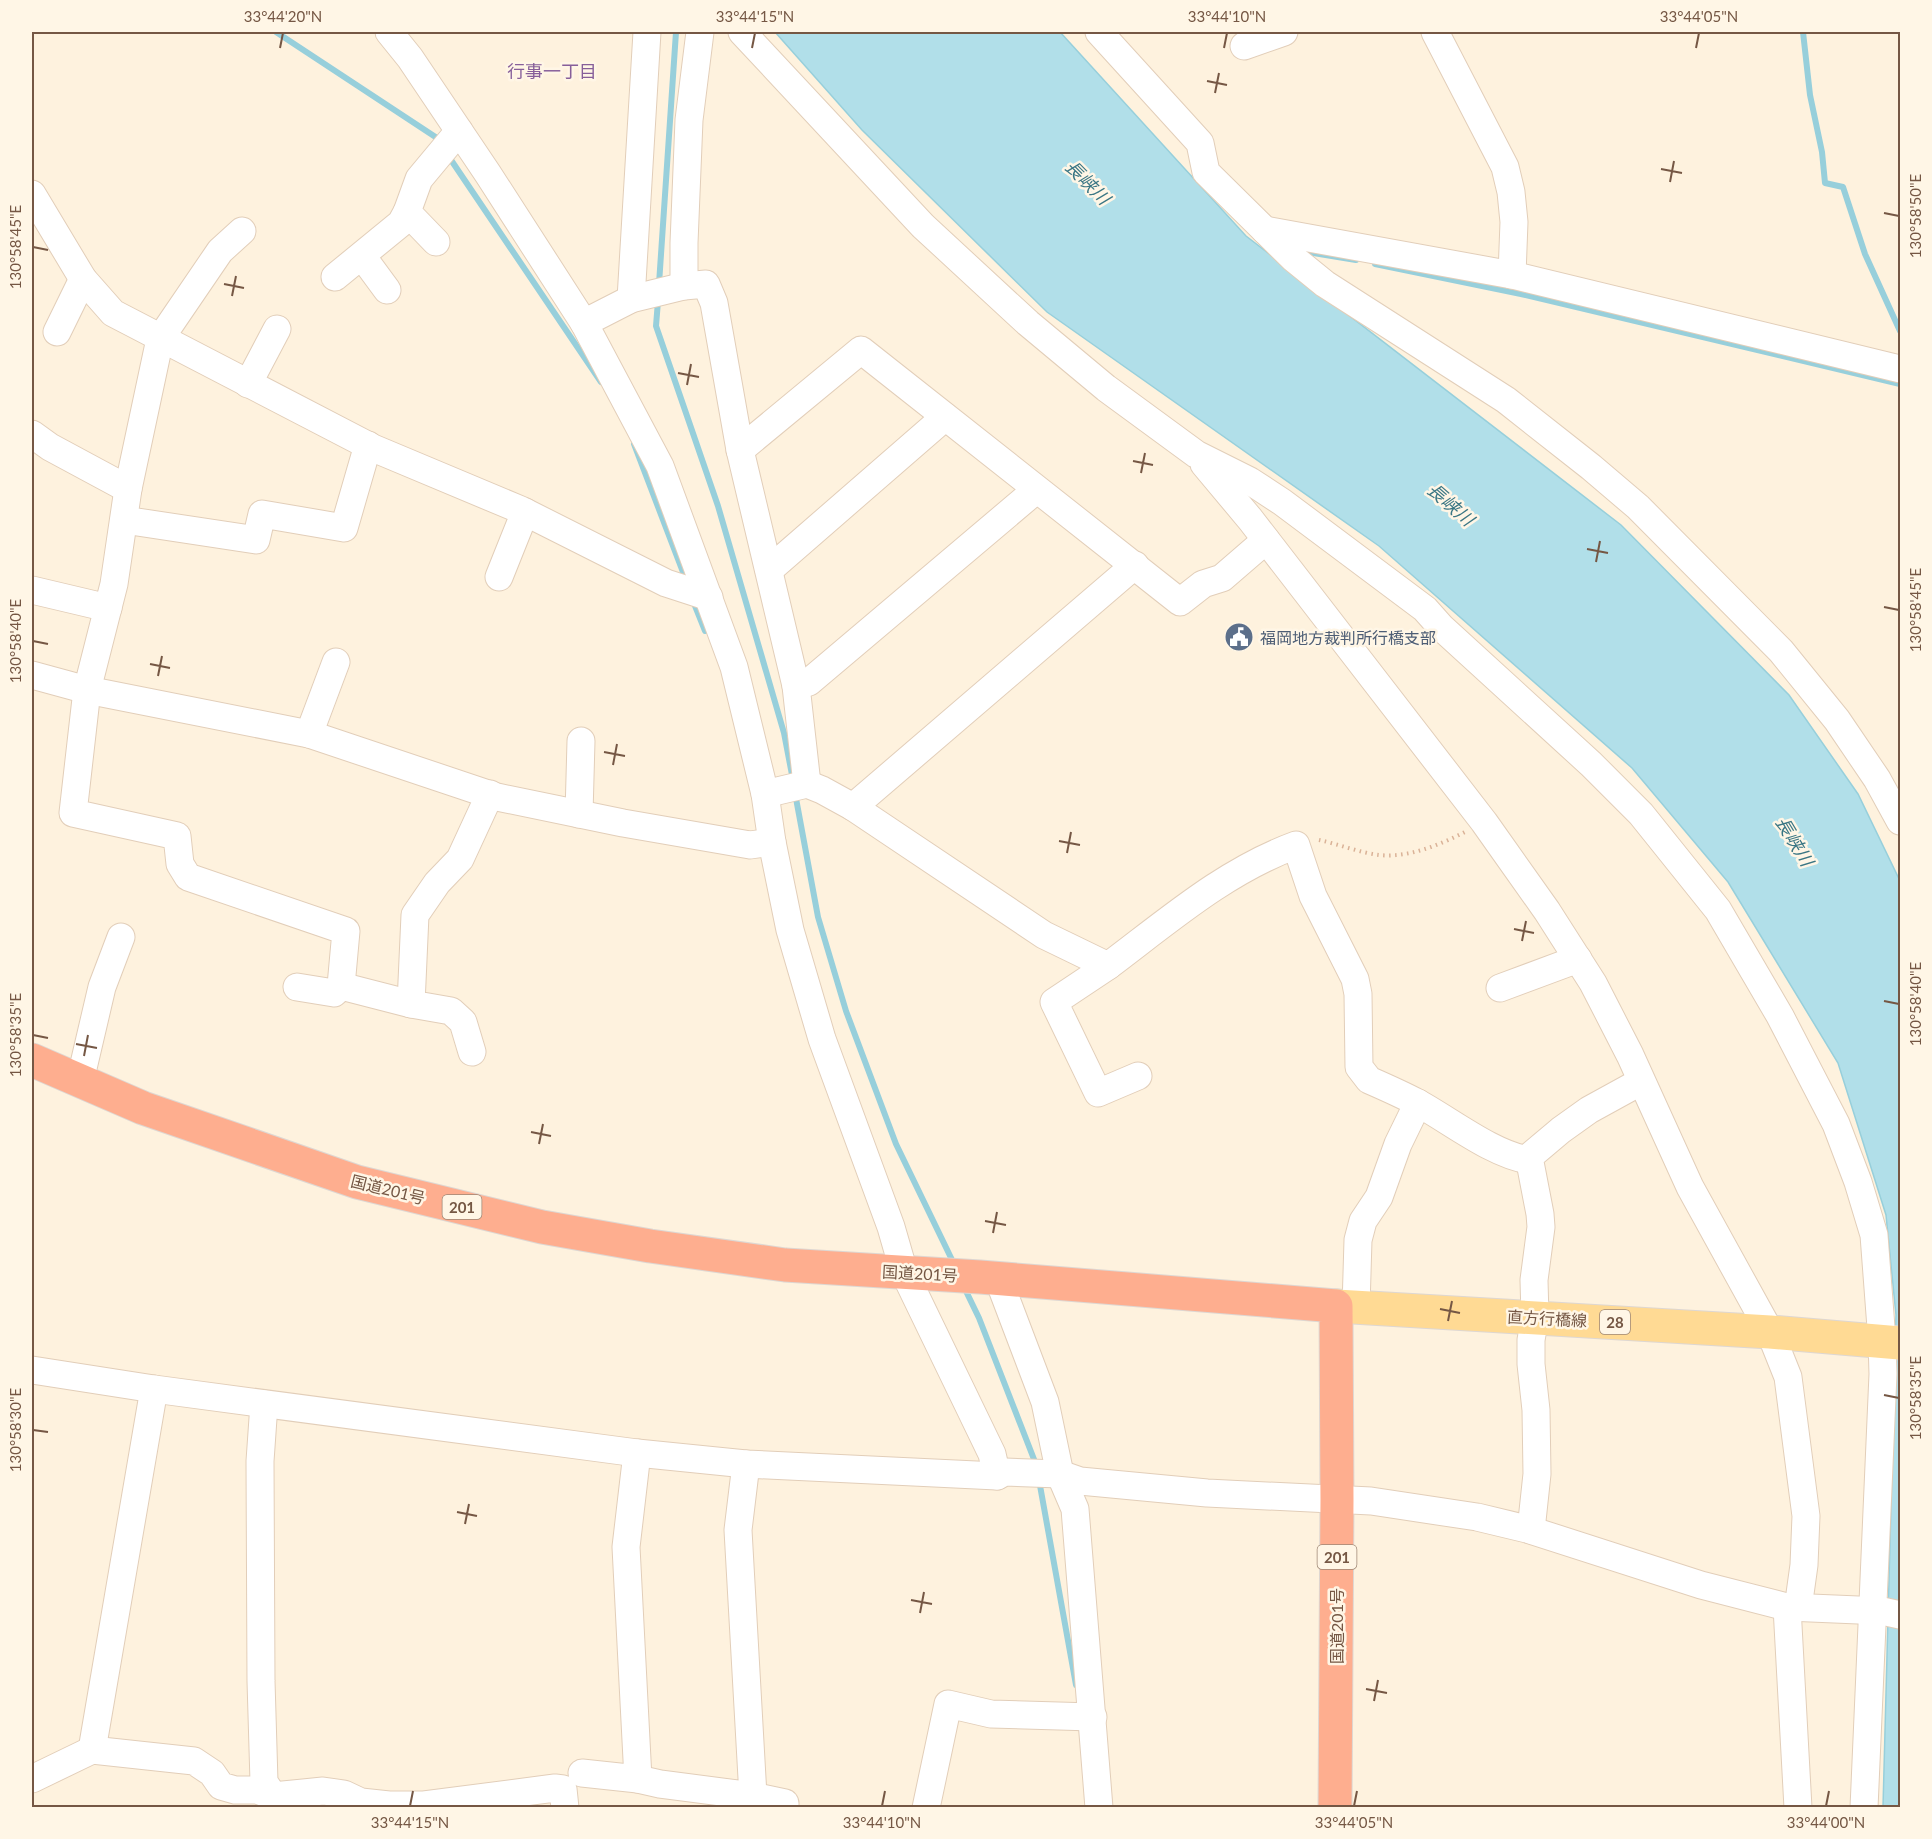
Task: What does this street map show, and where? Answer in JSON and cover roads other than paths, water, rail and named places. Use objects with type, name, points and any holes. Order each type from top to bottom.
[{"type":"highway","name":"国道201号","points":[[32,1060],[143,1108],[357,1182],[542,1227],[650,1246],[784,1265],[989,1277],[1346,1306],[1337,1500],[1335,1808]]},
{"type":"main road","name":"直方行橋線","points":[[1346,1306],[1770,1332],[1892,1342]]},
{"type":"street","points":[[389,32],[410,58],[459,131],[584,323],[660,466],[734,667],[771,793],[772,842],[790,930],[822,1039],[908,1272],[1001,1474]]},
{"type":"street","points":[[637,298],[647,32]]},
{"type":"street","points":[[684,286],[690,120],[700,32]]},
{"type":"street","points":[[742,32],[922,226],[1028,324],[1106,388],[1196,454],[1250,481],[1282,502],[1425,609],[1441,627],[1591,764],[1641,814],[1718,910],[1780,1016],[1836,1125],[1858,1182],[1874,1235],[1892,1342],[1883,1374],[1885,1612],[1864,1808]]},
{"type":"street","points":[[1099,32],[1200,143],[1206,172],[1325,284],[1506,400],[1638,507],[1781,651],[1837,720],[1877,779],[1900,821]]},
{"type":"street","points":[[1244,46],[1284,32]]},
{"type":"street","points":[[1435,32],[1505,167],[1511,192],[1514,222],[1512,275]]},
{"type":"street","points":[[335,277],[401,223],[419,179],[459,131]]},
{"type":"street","points":[[32,194],[83,279],[113,314],[368,445],[525,512],[666,584],[709,597]]},
{"type":"street","points":[[407,212],[436,242]]},
{"type":"street","points":[[1265,230],[1512,275],[1900,369]]},
{"type":"street","points":[[242,231],[220,251],[159,339],[128,489],[114,584],[87,690],[73,813],[177,836],[180,864],[188,877],[346,931],[341,986],[334,993],[297,987]]},
{"type":"street","points":[[362,256],[387,290]]},
{"type":"street","points":[[57,332],[83,279]]},
{"type":"street","points":[[584,323],[637,298],[684,286],[706,284],[714,303],[740,450],[796,686],[807,784]]},
{"type":"street","points":[[248,384],[277,329]]},
{"type":"street","points":[[740,450],[861,350],[1180,602],[1203,584],[1222,578],[1258,530],[1270,502],[1282,502]]},
{"type":"street","points":[[769,570],[945,417]]},
{"type":"street","points":[[32,434],[50,447],[128,489]]},
{"type":"street","points":[[124,520],[256,540],[262,514],[344,528],[368,445]]},
{"type":"street","points":[[1196,454],[1258,530],[1484,822],[1547,911],[1598,994],[1630,1055],[1640,1082],[1690,1187],[1770,1332],[1788,1377],[1806,1516],[1804,1565],[1793,1607],[1798,1808]]},
{"type":"street","points":[[796,686],[809,682],[1036,490]]},
{"type":"street","points":[[499,577],[525,512]]},
{"type":"street","points":[[853,807],[1134,565]]},
{"type":"street","points":[[32,590],[108,608]]},
{"type":"street","points":[[309,734],[336,662]]},
{"type":"street","points":[[32,675],[87,690],[309,734],[490,794],[579,814],[750,845],[772,842]]},
{"type":"street","points":[[579,814],[581,741]]},
{"type":"street","points":[[771,793],[807,784],[822,790],[853,807],[1044,935],[1108,966]]},
{"type":"street","points":[[411,1004],[415,915],[437,883],[460,858],[490,794]]},
{"type":"street","points":[[1138,1076],[1098,1093],[1054,1002],[1108,966],[1219,883],[1245,867],[1296,845],[1313,896],[1355,979],[1358,994],[1359,1067],[1369,1080],[1418,1102],[1437,1116],[1507,1154],[1529,1160]]},
{"type":"street","points":[[80,1081],[102,987],[121,937]]},
{"type":"street","points":[[1500,988],[1578,959]]},
{"type":"street","points":[[341,986],[411,1004],[451,1011],[463,1022],[472,1052]]},
{"type":"street","points":[[1531,1530],[1537,1474],[1536,1410],[1531,1340],[1535,1317],[1534,1280],[1540,1214],[1529,1160],[1532,1153],[1589,1110],[1640,1082]]},
{"type":"street","points":[[1346,1306],[1363,1221],[1379,1197],[1398,1144],[1418,1102]]},
{"type":"street","points":[[989,1277],[1045,1402],[1055,1474],[1075,1509],[1099,1808]]},
{"type":"street","points":[[32,1370],[264,1404],[637,1453],[746,1464],[1055,1474],[1080,1481],[1195,1492],[1371,1501],[1477,1517],[1531,1530],[1701,1585],[1793,1607],[1885,1612]]},
{"type":"street","points":[[92,1750],[154,1389]]},
{"type":"street","points":[[264,1404],[260,1461],[264,1782],[277,1802]]},
{"type":"street","points":[[637,1453],[626,1547],[654,1790]]},
{"type":"street","points":[[746,1464],[738,1530],[753,1796]]},
{"type":"street","points":[[926,1808],[948,1704],[991,1714],[1093,1717]]},
{"type":"street","points":[[32,1779],[92,1750],[194,1761],[212,1773],[217,1797],[235,1790],[258,1790],[277,1802],[323,1791],[344,1794],[363,1805],[424,1805],[555,1788],[563,1789],[565,1808]]},
{"type":"street","points":[[582,1773],[654,1790],[753,1796],[785,1803],[785,1808]]},
{"type":"water","name":"長峡川","points":[[775,32],[1060,32],[1246,236],[1621,525],[1789,695],[1858,794],[1900,881],[1900,1807],[1883,1807],[1896,1315],[1886,1215],[1838,1063],[1728,882],[1632,768],[1379,546],[1047,312],[862,130]]},
{"type":"waterway","points":[[276,32],[437,138],[440,143]]},
{"type":"waterway","points":[[659,284],[676,32]]},
{"type":"waterway","points":[[1803,32],[1810,95],[1822,152],[1825,183],[1843,187],[1865,254],[1900,331]]},
{"type":"waterway","points":[[447,154],[601,382]]},
{"type":"waterway","points":[[1301,251],[1356,260]]},
{"type":"waterway","points":[[1375,264],[1521,294],[1900,384]]},
{"type":"waterway","points":[[658,301],[656,326],[718,506],[784,733],[793,780]]},
{"type":"waterway","points":[[634,444],[686,580]]},
{"type":"waterway","points":[[693,601],[705,631]]},
{"type":"waterway","points":[[795,793],[818,917],[846,1011],[896,1144],[954,1264]]},
{"type":"waterway","points":[[964,1287],[979,1318],[1037,1467]]},
{"type":"waterway","points":[[1039,1480],[1076,1685]]},
{"type":"place","name":"福岡地方裁判所行橋支部","points":[[1239,637]]},
{"type":"district","name":"行事一丁目","points":[[552,71]]}]
